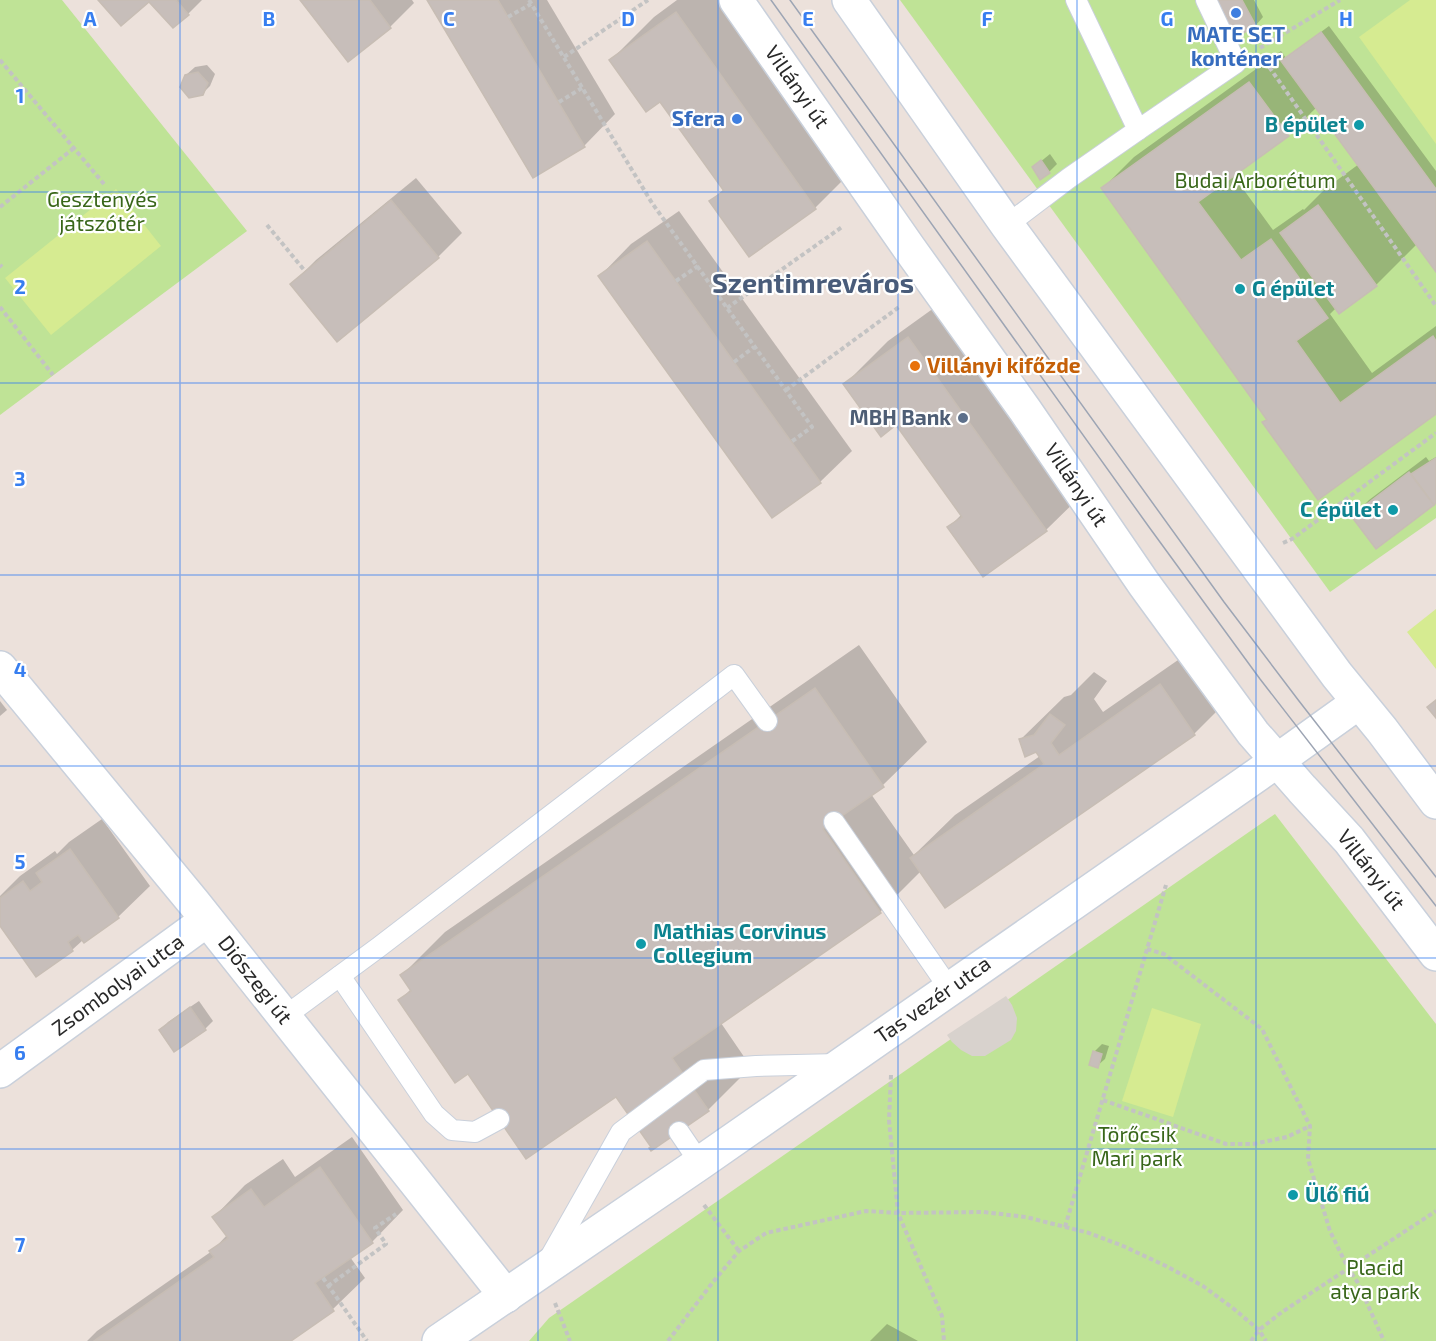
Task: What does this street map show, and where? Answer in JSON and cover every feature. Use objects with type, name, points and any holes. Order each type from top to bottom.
[{"type":"street","name":"Villányi út","points":[[736,0],[902,239],[1025,410],[1144,584],[1253,733],[1349,840],[1436,954]]},
{"type":"street","points":[[849,0],[1007,225],[1337,675],[1436,802]]},
{"type":"street","name":"Diószegi út","points":[[0,668],[207,920],[506,1296]]},
{"type":"street","name":"Tas vezér utca","points":[[444,1340],[1278,761],[1359,702]]},
{"type":"street","name":"Zsombolyai utca","points":[[0,1071],[207,920]]},
{"type":"lane","points":[[1076,0],[1138,130]]},
{"type":"lane","points":[[1007,225],[1069,178],[1236,63],[1206,0]]},
{"type":"lane","points":[[284,1017],[345,983],[734,675],[767,721]]},
{"type":"lane","points":[[834,822],[949,988]]},
{"type":"lane","points":[[345,983],[434,1114],[452,1130],[475,1132],[499,1119]]},
{"type":"lane","points":[[543,1270],[621,1132],[704,1070],[843,1064]]},
{"type":"lane","points":[[679,1132],[700,1163]]},
{"type":"path","points":[[564,57],[648,0]]},
{"type":"path","points":[[1236,63],[1340,0]]},
{"type":"path","points":[[508,17],[530,2],[652,202],[812,428],[791,442]]},
{"type":"path","points":[[1257,50],[1436,306]]},
{"type":"path","points":[[0,60],[104,184]]},
{"type":"path","points":[[559,102],[582,88]]},
{"type":"path","points":[[0,207],[74,148]]},
{"type":"path","points":[[267,225],[306,271]]},
{"type":"path","points":[[727,308],[842,227]]},
{"type":"path","points":[[676,281],[698,266]]},
{"type":"path","points":[[0,307],[53,375]]},
{"type":"path","points":[[786,390],[899,307]]},
{"type":"path","points":[[734,362],[754,347]]},
{"type":"path","points":[[1292,539],[1436,433]]},
{"type":"path","points":[[1065,1227],[1166,885]]},
{"type":"path","points":[[1147,949],[1164,954],[1262,1029],[1310,1126],[1308,1159],[1330,1231],[1358,1283],[1384,1341]]},
{"type":"path","points":[[891,1074],[889,1120],[898,1213],[942,1316],[944,1341]]},
{"type":"path","points":[[1103,1100],[1226,1144],[1253,1143],[1287,1137],[1310,1126]]},
{"type":"path","points":[[704,1205],[739,1251]]},
{"type":"path","points":[[1251,1341],[1259,1330],[1282,1312],[1436,1210]]},
{"type":"path","points":[[668,1341],[712,1282],[739,1251],[765,1233],[866,1211],[983,1212],[1026,1217],[1089,1233],[1123,1246],[1203,1286],[1259,1330],[1266,1341]]},
{"type":"path","points":[[328,1286],[386,1244],[375,1228],[398,1212]]},
{"type":"path","points":[[323,1278],[367,1341]]},
{"type":"path","points":[[557,1306],[570,1341]]},
{"type":"green space","name":"Gesztenyés játszótér","points":[[0,0],[62,0],[247,231],[0,415]]},
{"type":"green space","name":"Budai Arborétum","points":[[900,0],[1436,0],[1436,518],[1330,592]]},
{"type":"green space","points":[[1410,0],[1436,0],[1436,144],[1359,37]]},
{"type":"green space","points":[[116,189],[161,246],[51,335],[5,278]]},
{"type":"green space","points":[[1436,609],[1436,669],[1407,632]]},
{"type":"green space","name":"Törőcsik Mari park","points":[[1275,814],[1436,1024],[1436,1341],[529,1341],[549,1318]]},
{"type":"green space","points":[[1152,1008],[1201,1024],[1173,1117],[1122,1101]]},
{"type":"shaded area","points":[[1006,996],[1017,1018],[1016,1031],[1011,1040],[985,1056],[972,1056],[952,1042],[947,1035]]},
{"type":"building","points":[[98,0],[176,0],[189,15],[173,28],[149,2],[121,26]]},
{"type":"building","points":[[300,0],[370,0],[391,28],[348,62]]},
{"type":"building","points":[[427,0],[498,0],[585,147],[533,178]]},
{"type":"building","name":"MATE SET konténer","points":[[1215,0],[1242,0],[1256,26],[1236,37]]},
{"type":"building","points":[[676,12],[816,209],[749,257],[709,201],[724,191],[660,102],[646,112],[609,60]]},
{"type":"building","name":"B épület","points":[[1321,32],[1436,189],[1436,272],[1281,61]]},
{"type":"building","points":[[198,72],[208,83],[203,95],[189,98],[180,87],[185,75]]},
{"type":"building","name":"G épület","points":[[1249,82],[1289,136],[1198,202],[1241,260],[1271,239],[1328,318],[1296,341],[1340,403],[1433,336],[1436,341],[1436,414],[1318,500],[1262,422],[1267,420],[1101,188]]},
{"type":"building","points":[[1041,160],[1050,173],[1040,180],[1032,167]]},
{"type":"building","points":[[391,200],[439,258],[337,342],[290,284]]},
{"type":"building","points":[[1318,205],[1377,286],[1339,314],[1280,233]]},
{"type":"building","points":[[647,241],[821,483],[772,518],[598,276]]},
{"type":"building","points":[[908,337],[1047,531],[983,577],[947,527],[962,517],[896,425],[881,437],[843,384]]},
{"type":"building","points":[[1436,458],[1436,503],[1434,505],[1411,474]]},
{"type":"building","name":"C épület","points":[[1409,472],[1434,505],[1376,549],[1351,516]]},
{"type":"building","points":[[1160,684],[1195,735],[945,908],[910,858],[1044,764],[1036,752],[1025,757],[1019,739],[1034,735],[1050,714],[1065,725],[1051,743],[1059,755]]},
{"type":"building","name":"Mathias Corvinus Collegium","points":[[815,688],[884,787],[823,829],[881,913],[672,1058],[709,1111],[651,1151],[649,1148],[651,1147],[616,1097],[526,1159],[468,1074],[455,1083],[398,1000],[411,991],[400,975]]},
{"type":"building","points":[[1436,700],[1436,718],[1427,707]]},
{"type":"building","points":[[70,849],[119,918],[84,943],[78,935],[68,942],[73,951],[36,977],[0,926],[0,898],[23,881],[30,891],[42,882],[36,873]]},
{"type":"building","points":[[190,1007],[206,1030],[174,1052],[159,1030]]},
{"type":"building","points":[[1093,1051],[1102,1054],[1098,1068],[1089,1065]]},
{"type":"building","points":[[320,1167],[373,1243],[315,1283],[334,1311],[291,1341],[94,1341],[214,1257],[209,1251],[228,1238],[212,1217],[251,1189],[264,1207]]},
{"type":"tram line","points":[[771,0],[1260,679],[1436,906]]},
{"type":"tram line","points":[[790,0],[1224,602],[1436,877]]},
{"type":"place","name":"MATE SET konténer","points":[[1236,13]]},
{"type":"place","name":"Sfera","points":[[737,119]]},
{"type":"place","name":"B épület","points":[[1359,125]]},
{"type":"place","name":"G épület","points":[[1240,289]]},
{"type":"place","name":"Villányi kifőzde","points":[[915,366]]},
{"type":"place","name":"MBH Bank","points":[[963,418]]},
{"type":"place","name":"C épület","points":[[1393,510]]},
{"type":"place","name":"Mathias Corvinus Collegium","points":[[641,944]]},
{"type":"place","name":"Ülő fiú","points":[[1293,1195]]},
{"type":"district","name":"Szentimreváros","points":[[813,284]]},
{"type":"park label","name":"Placid atya park","points":[[1375,1280]]}]
